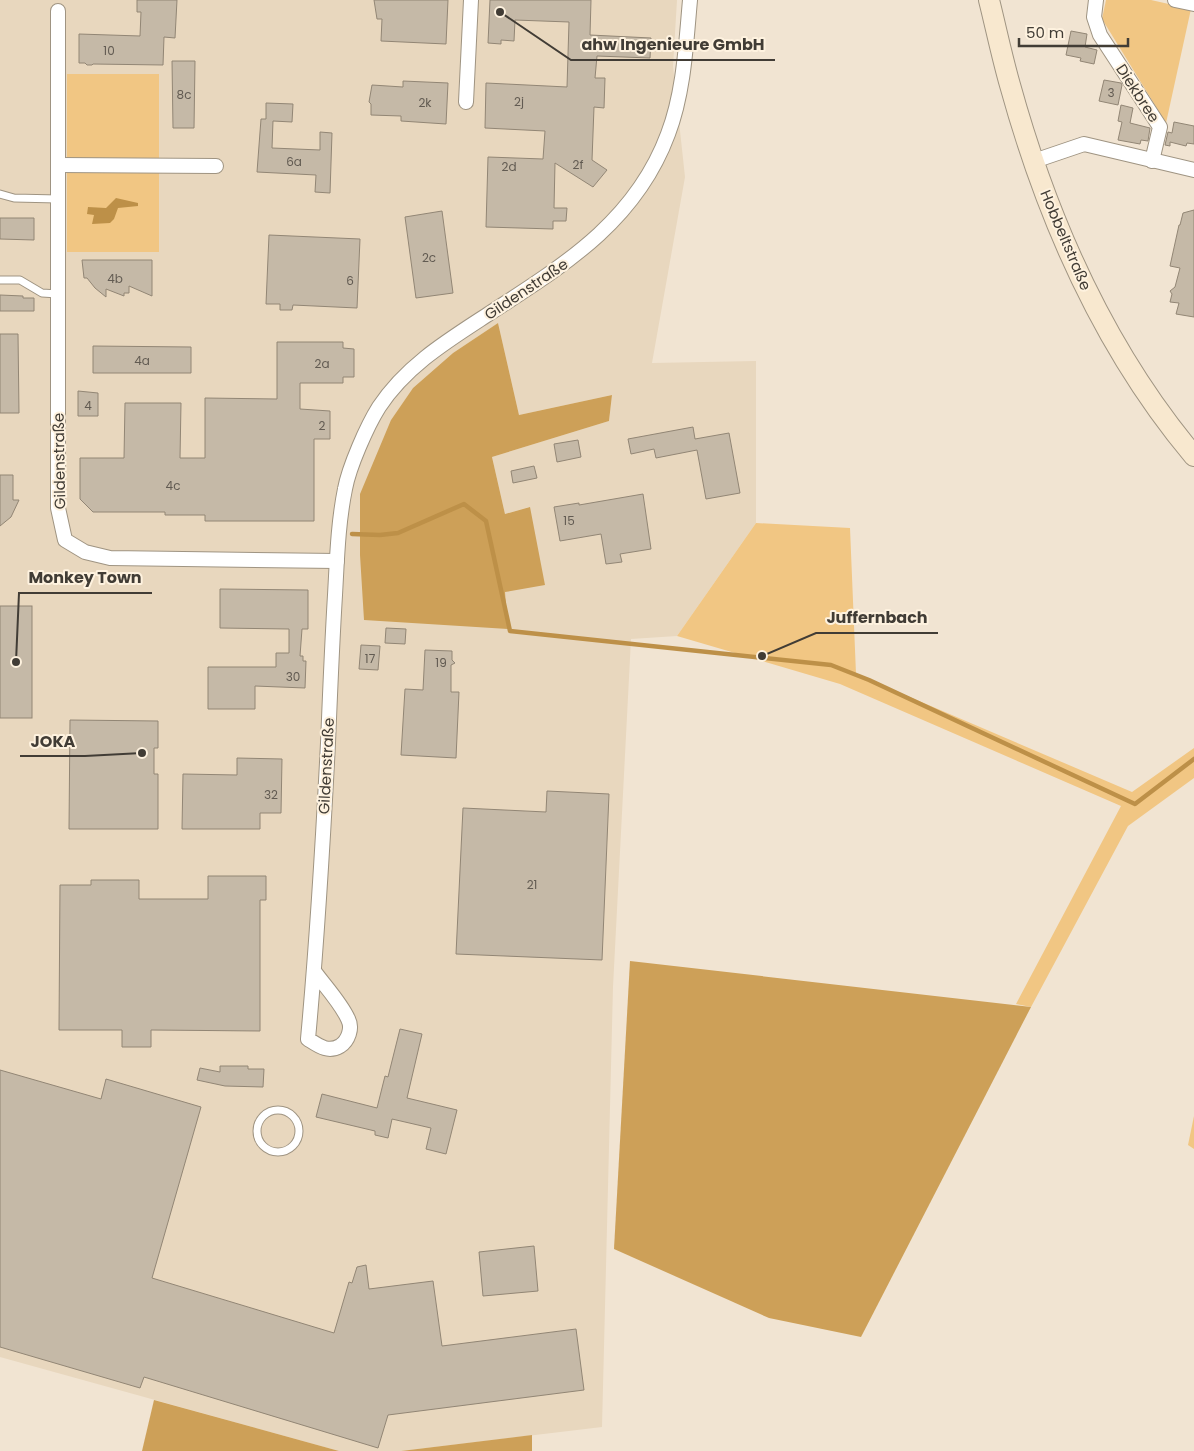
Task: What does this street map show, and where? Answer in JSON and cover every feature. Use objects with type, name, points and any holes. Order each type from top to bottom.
[{"type":"street","points":[[466,102],[471,0]]},
{"type":"street","name":"Gildenstraße","points":[[314,971],[349,1020],[349,1034],[344,1043],[334,1050],[322,1048],[308,1040],[314,971],[337,560],[345,487],[358,451],[379,407],[407,372],[445,342],[582,250],[607,229],[623,211],[652,170],[669,133],[677,101],[686,45],[690,0]]},
{"type":"street","name":"Hobbeltstraße","points":[[989,0],[1010,85],[1034,161],[1060,229],[1098,314],[1169,427],[1194,456]]},
{"type":"street","name":"Diekbree","points":[[1096,0],[1094,17],[1100,36],[1160,127],[1152,161]]},
{"type":"street","points":[[1175,0],[1194,4]]},
{"type":"street","name":"Gildenstraße","points":[[58,10],[58,508],[64,540],[85,552],[110,558],[337,560]]},
{"type":"street","points":[[1034,161],[1084,144],[1194,170]]},
{"type":"street","points":[[59,165],[216,166]]},
{"type":"lane","points":[[0,194],[14,198],[59,199]]},
{"type":"lane","points":[[0,280],[20,280],[42,293],[58,294]]},
{"type":"lane","points":[[281,1110],[297,1121],[299,1135],[296,1142],[289,1149],[279,1153],[273,1152],[264,1148],[258,1141],[257,1127],[260,1119],[268,1112],[281,1110]]},
{"type":"shaded area","points":[[0,0],[677,0],[673,66],[685,177],[652,363],[756,361],[756,523],[677,636],[631,639],[613,987],[602,1427],[401,1451],[339,1451],[0,1357]],"holes":[[[498,323],[519,415],[612,395],[609,421],[492,457],[505,514],[529,507],[505,592],[508,628],[391,420],[413,388],[453,353]]]},
{"type":"shaded area","points":[[1106,0],[1151,0],[1191,9],[1166,123],[1102,19]]},
{"type":"shaded area","points":[[67,74],[159,74],[159,252],[67,252]]},
{"type":"shaded area","points":[[116,198],[138,203],[138,206],[118,208],[114,219],[110,223],[92,224],[94,215],[87,214],[88,207],[106,208]]},
{"type":"shaded area","points":[[498,323],[519,415],[612,395],[609,421],[492,457],[505,514],[530,507],[545,585],[505,592],[508,629],[364,620],[360,555],[360,494],[391,420],[413,388],[453,353]]},
{"type":"shaded area","points":[[756,523],[850,528],[856,674],[1132,792],[1194,748],[1194,778],[1128,826],[1031,1007],[1016,1004],[1121,806],[840,684],[677,636]]},
{"type":"shaded area","points":[[630,961],[1031,1007],[861,1337],[769,1318],[614,1249]]},
{"type":"shaded area","points":[[1194,1116],[1194,1149],[1188,1145]]},
{"type":"shaded area","points":[[154,1400],[339,1451],[142,1451]]},
{"type":"shaded area","points":[[532,1435],[532,1451],[401,1451]]},
{"type":"building","points":[[137,0],[177,0],[175,38],[164,37],[163,65],[87,65],[79,63],[79,34],[140,36],[141,12],[137,12]]},
{"type":"building","points":[[374,0],[448,0],[446,44],[381,41],[382,19],[377,19]]},
{"type":"building","points":[[490,0],[591,0],[590,35],[651,38],[650,58],[597,56],[595,78],[605,78],[604,108],[594,107],[592,160],[607,170],[593,187],[555,163],[554,208],[567,208],[566,221],[553,221],[553,229],[486,227],[488,157],[543,159],[545,131],[485,128],[486,83],[567,87],[569,22],[515,20],[514,41],[501,40],[501,44],[488,43]]},
{"type":"building","points":[[1071,31],[1087,34],[1085,47],[1097,50],[1094,64],[1080,61],[1081,58],[1066,55]]},
{"type":"building","points":[[172,61],[195,61],[194,128],[173,128]]},
{"type":"building","points":[[1104,80],[1121,83],[1118,105],[1099,101]]},
{"type":"building","points":[[403,81],[448,83],[446,124],[401,121],[401,116],[371,115],[371,104],[369,102],[372,85],[403,87]]},
{"type":"building","points":[[266,103],[293,104],[292,122],[273,121],[272,148],[320,150],[320,132],[332,133],[330,193],[315,192],[316,175],[257,172],[261,119],[266,119]]},
{"type":"building","points":[[1121,105],[1133,108],[1130,123],[1150,128],[1148,141],[1141,140],[1140,144],[1118,140],[1122,122],[1118,121]]},
{"type":"building","points":[[1174,122],[1194,126],[1194,144],[1187,143],[1186,146],[1170,142],[1170,146],[1165,145],[1168,132],[1172,133]]},
{"type":"building","points":[[1194,210],[1194,317],[1176,314],[1179,303],[1170,302],[1172,294],[1170,291],[1175,287],[1180,268],[1170,266],[1183,213]]},
{"type":"building","points":[[442,211],[453,293],[416,298],[405,217]]},
{"type":"building","points":[[0,218],[34,218],[34,240],[0,239]]},
{"type":"building","points":[[269,235],[360,239],[357,308],[293,305],[292,310],[280,310],[280,304],[266,304]]},
{"type":"building","points":[[82,260],[152,260],[152,296],[129,286],[129,293],[124,293],[124,296],[106,289],[106,297],[87,278],[84,278]]},
{"type":"building","points":[[0,295],[34,298],[34,311],[0,311]]},
{"type":"building","points":[[0,334],[18,334],[19,413],[0,413]]},
{"type":"building","points":[[277,342],[343,342],[343,348],[354,349],[354,377],[343,377],[343,383],[300,383],[300,409],[330,411],[330,439],[314,439],[314,521],[205,521],[205,515],[165,515],[165,512],[93,512],[80,499],[80,458],[124,458],[125,403],[181,403],[180,458],[205,458],[205,398],[277,399]]},
{"type":"building","points":[[93,346],[191,347],[191,373],[93,373]]},
{"type":"building","points":[[78,391],[98,393],[98,416],[78,416]]},
{"type":"building","points":[[693,427],[695,439],[729,433],[740,493],[706,499],[697,450],[656,458],[654,449],[631,454],[628,439]]},
{"type":"building","points":[[578,440],[581,457],[557,462],[554,444]]},
{"type":"building","points":[[534,466],[537,478],[513,483],[511,471]]},
{"type":"building","points":[[0,475],[13,475],[13,500],[19,500],[11,517],[0,526]]},
{"type":"building","points":[[643,494],[651,549],[620,554],[622,562],[606,564],[601,534],[560,541],[554,507],[579,503],[579,505]]},
{"type":"building","points":[[220,589],[308,590],[308,629],[302,629],[300,656],[303,656],[303,661],[306,661],[305,688],[255,686],[255,709],[208,709],[208,667],[276,667],[276,653],[289,653],[289,629],[220,628]]},
{"type":"building","points":[[0,606],[32,606],[32,718],[0,718]]},
{"type":"building","points":[[386,628],[406,629],[405,644],[385,643]]},
{"type":"building","points":[[361,645],[380,646],[378,670],[359,669]]},
{"type":"building","points":[[425,650],[452,651],[452,660],[455,663],[451,665],[451,692],[459,692],[456,758],[401,755],[405,689],[423,690]]},
{"type":"building","points":[[70,720],[158,721],[158,748],[154,748],[154,774],[158,774],[158,829],[69,829]]},
{"type":"building","points":[[237,758],[282,759],[281,813],[260,813],[260,829],[182,829],[183,774],[237,775]]},
{"type":"building","points":[[547,791],[609,794],[602,960],[456,954],[463,808],[546,812]]},
{"type":"building","points":[[208,876],[266,876],[266,900],[260,900],[260,1031],[151,1030],[151,1047],[122,1047],[122,1030],[59,1030],[60,885],[91,885],[91,880],[139,880],[139,899],[208,899]]},
{"type":"building","points":[[400,1029],[422,1034],[407,1098],[457,1110],[446,1154],[426,1149],[431,1128],[392,1119],[388,1138],[375,1135],[375,1131],[316,1117],[322,1094],[377,1108],[385,1076],[388,1077]]},
{"type":"building","points":[[220,1066],[248,1066],[248,1069],[264,1069],[263,1087],[225,1086],[197,1080],[200,1068],[220,1072]]},
{"type":"building","points":[[0,1070],[101,1099],[106,1079],[201,1107],[152,1278],[334,1333],[349,1282],[352,1283],[357,1267],[366,1265],[369,1289],[433,1281],[442,1346],[576,1329],[584,1390],[388,1415],[378,1448],[144,1377],[140,1388],[0,1347]]},
{"type":"building","points":[[534,1246],[538,1291],[483,1296],[479,1252]]},
{"type":"waterway","points":[[352,534],[380,535],[398,533],[464,504],[486,521],[510,631],[831,665],[869,680],[1135,804],[1194,759]]},
{"type":"place","name":"ahw Ingenieure GmbH","points":[[500,12]]},
{"type":"place","name":"Juffernbach","points":[[762,656]]},
{"type":"place","name":"Monkey Town","points":[[16,662]]},
{"type":"place","name":"JOKA","points":[[142,753]]}]
